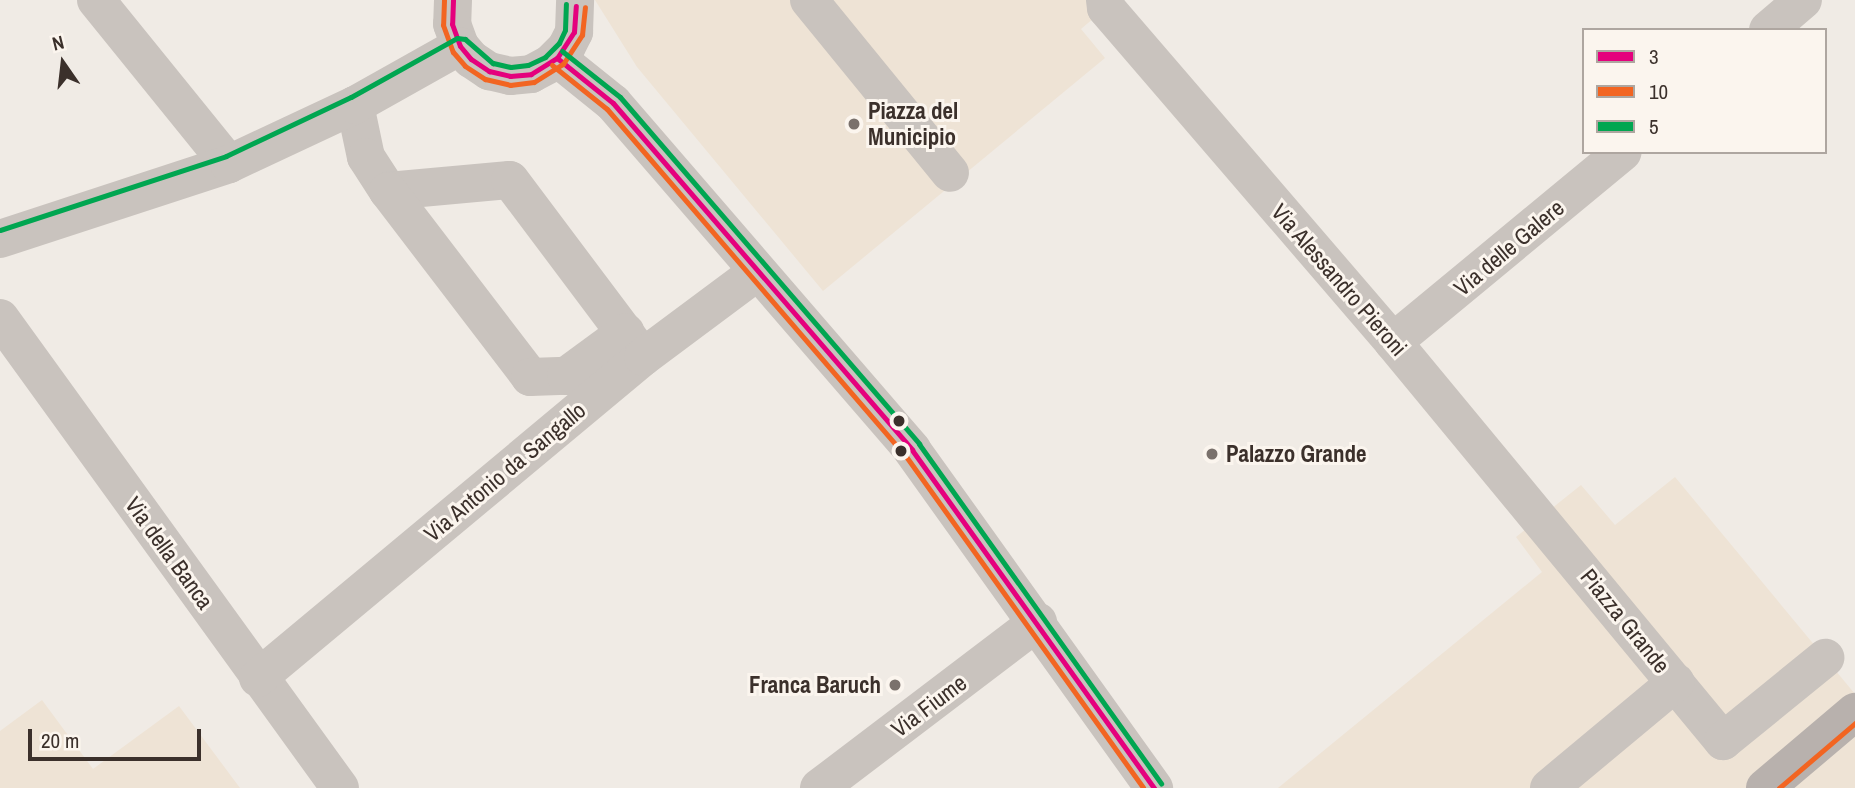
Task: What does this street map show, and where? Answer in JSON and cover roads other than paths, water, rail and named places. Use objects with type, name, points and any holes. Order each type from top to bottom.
[{"type":"main road","points":[[1765,788],[1855,712]]},
{"type":"street","points":[[96,0],[229,164]]},
{"type":"street","points":[[453,0],[452,24],[460,46],[471,59],[489,71],[509,76],[531,74],[557,58],[574,32],[575,0]]},
{"type":"street","points":[[809,0],[950,173]]},
{"type":"street","name":"Via Alessandro Pieroni","points":[[1105,0],[1106,8],[1393,342],[1574,559]]},
{"type":"street","points":[[1770,28],[1804,0]]},
{"type":"street","points":[[0,239],[229,164],[355,105],[460,46]]},
{"type":"street","points":[[557,58],[613,103],[912,450],[1038,622],[1154,788]]},
{"type":"street","points":[[355,105],[366,157],[388,191],[530,377],[566,376],[635,345],[510,180],[388,191]]},
{"type":"street","name":"Via delle Galere","points":[[1393,342],[1621,154]]},
{"type":"street","name":"Via Antonio da Sangallo","points":[[258,678],[635,345],[757,272]]},
{"type":"street","name":"Via della Banca","points":[[0,318],[340,788]]},
{"type":"street","name":"Piazza Grande","points":[[1574,559],[1723,741],[1825,658]]},
{"type":"street","name":"Via Fiume","points":[[819,788],[1038,622]]},
{"type":"street","name":"Piazza Grande","points":[[1549,788],[1676,682]]},
{"type":"place","name":"Piazza del Municipio","points":[[854,124]]},
{"type":"place","name":"Palazzo Grande","points":[[1212,454]]},
{"type":"place","name":"Franca Baruch","points":[[895,685]]}]
